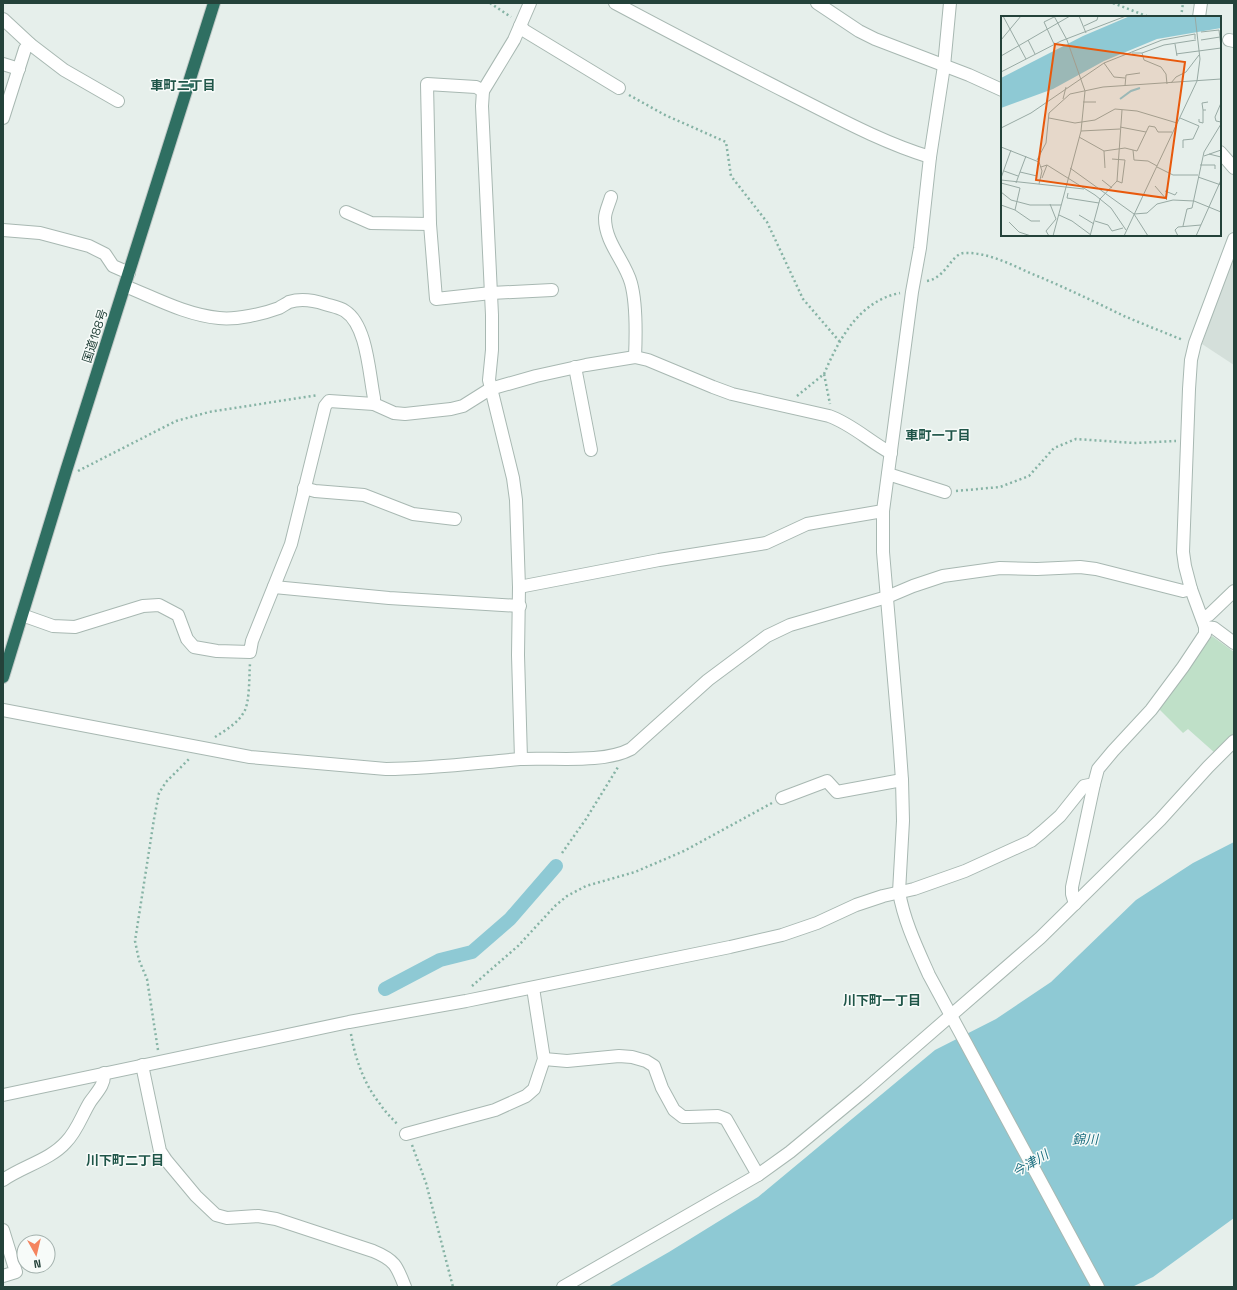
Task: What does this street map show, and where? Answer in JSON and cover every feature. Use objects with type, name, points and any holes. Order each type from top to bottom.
[{"type":"highway","name":"国道188号","points":[[3,677],[66,471],[214,3]]},
{"type":"street","points":[[521,759],[518,655],[520,587],[516,500],[513,478],[489,380],[492,350],[491,293],[482,106],[483,91],[514,40],[530,3]]},
{"type":"street","points":[[615,3],[861,130],[904,149],[930,157]]},
{"type":"street","points":[[817,3],[875,40],[1001,90]]},
{"type":"street","points":[[950,3],[944,66],[930,157],[920,248],[913,287],[892,453],[883,511],[883,552],[902,780],[903,821],[899,892],[911,933],[929,975],[1098,1287]]},
{"type":"street","points":[[1199,16],[1201,3]]},
{"type":"street","points":[[3,19],[30,44],[64,70],[118,101]]},
{"type":"street","points":[[520,26],[525,31],[619,88]]},
{"type":"street","points":[[3,118],[25,49],[30,44]]},
{"type":"street","points":[[3,64],[19,69]]},
{"type":"street","points":[[483,91],[476,87],[427,84],[430,224],[436,299],[491,293],[552,290]]},
{"type":"street","points":[[1221,153],[1234,168]]},
{"type":"street","points":[[611,197],[605,217],[606,230],[628,272],[632,285],[635,315],[635,357]]},
{"type":"street","points":[[346,212],[370,223],[430,224]]},
{"type":"street","points":[[3,230],[40,233],[89,246],[105,254],[113,266],[129,274]]},
{"type":"street","points":[[1075,904],[1072,894],[1072,887],[1098,770],[1151,710],[1184,667],[1205,634],[1204,622],[1191,589],[1183,552],[1186,440],[1191,360],[1195,343],[1234,239]]},
{"type":"street","points":[[125,286],[166,304],[220,319],[257,314],[300,300],[314,300],[345,311],[354,320],[362,334],[374,404]]},
{"type":"street","points":[[22,616],[53,626],[75,627],[142,606],[159,605],[178,616],[187,639],[194,647],[217,651],[250,652],[252,641],[291,544],[325,406],[329,401],[374,404],[394,413],[406,414],[451,409],[463,406],[490,389],[536,376],[575,367],[635,357],[648,360],[704,384],[732,394],[829,416],[848,424],[877,446],[892,453]]},
{"type":"street","points":[[575,367],[591,450]]},
{"type":"street","points":[[888,474],[944,492]]},
{"type":"street","points":[[304,488],[314,491],[364,495],[413,514],[455,519]]},
{"type":"street","points":[[520,587],[659,560],[766,543],[807,524],[883,511]]},
{"type":"street","points":[[3,710],[250,757],[386,769],[406,769],[521,759],[593,758],[622,754],[632,749],[708,680],[767,636],[790,625],[887,597],[943,576],[1000,568],[1037,569],[1080,567],[1096,569],[1184,591],[1191,589]]},
{"type":"street","points":[[274,587],[389,598],[520,606]]},
{"type":"street","points":[[1204,622],[1209,615],[1234,591]]},
{"type":"street","points":[[1204,622],[1234,643]]},
{"type":"street","points":[[563,1287],[758,1175],[790,1152],[865,1090],[950,1014],[1040,938],[1160,820],[1208,767],[1234,741]]},
{"type":"street","points":[[782,798],[827,781],[837,792],[902,780]]},
{"type":"street","points":[[3,1095],[349,1022],[533,988],[782,935],[817,923],[856,905],[883,896],[914,889],[965,871],[1031,841],[1060,816],[1084,786],[1094,784]]},
{"type":"street","points":[[406,1134],[495,1110],[526,1096],[534,1089],[544,1059],[533,988]]},
{"type":"street","points":[[544,1059],[567,1061],[619,1056],[632,1057],[646,1061],[654,1066],[662,1088],[674,1110],[683,1117],[718,1116],[726,1119],[758,1175]]},
{"type":"street","points":[[142,1065],[160,1151],[196,1196],[216,1215],[227,1218],[258,1216],[276,1219],[373,1251],[388,1257],[398,1268],[406,1287]]},
{"type":"street","points":[[3,1180],[53,1153],[66,1143],[105,1081],[104,1073]]},
{"type":"street","points":[[3,1230],[16,1272],[3,1276]]},
{"type":"path","points":[[490,3],[515,20],[520,26]]},
{"type":"path","points":[[1113,3],[1146,16]]},
{"type":"path","points":[[1181,16],[1183,3]]},
{"type":"path","points":[[619,88],[665,115],[726,142],[731,176],[767,222],[803,299],[840,342]]},
{"type":"path","points":[[790,407],[793,399],[824,374],[840,342],[851,325],[865,309],[876,301],[940,276],[957,255],[962,253],[972,253],[995,258],[1058,284],[1126,316],[1195,343]]},
{"type":"path","points":[[824,374],[830,400],[829,416]]},
{"type":"path","points":[[66,471],[80,471],[176,421],[210,412],[316,395],[329,401]]},
{"type":"path","points":[[944,492],[1000,487],[1029,476],[1054,448],[1076,439],[1134,443],[1186,440]]},
{"type":"path","points":[[160,1062],[148,979],[139,960],[136,941],[154,819],[160,793],[166,782],[202,747],[235,724],[245,711],[249,691],[250,652]]},
{"type":"path","points":[[562,853],[586,819],[621,763],[622,754]]},
{"type":"path","points":[[466,1001],[473,986],[518,946],[567,896],[586,886],[635,872],[684,851],[782,798]]},
{"type":"path","points":[[349,1022],[354,1054],[367,1082],[380,1104],[406,1134],[412,1144],[426,1183],[453,1287]]},
{"type":"shaded area","points":[[1234,254],[1234,365],[1202,344]]},
{"type":"green space","points":[[1212,636],[1234,652],[1234,733],[1215,753],[1188,729],[1183,733],[1159,709]]},
{"type":"water","name":"錦川","points":[[1234,842],[1234,1218],[1153,1277],[1132,1287],[608,1287],[669,1252],[758,1197],[935,1050],[996,1019],[1051,982],[1136,900],[1193,863]]},
{"type":"waterway","points":[[385,989],[440,960],[472,952],[510,919],[556,866]]},
{"type":"district","name":"車町二丁目","points":[[183,85]]},
{"type":"district","name":"車町一丁目","points":[[938,435]]},
{"type":"district","name":"川下町一丁目","points":[[882,1000]]},
{"type":"district","name":"川下町二丁目","points":[[125,1160]]},
{"type":"water label","name":"今津川","points":[[1030,1163]]}]
